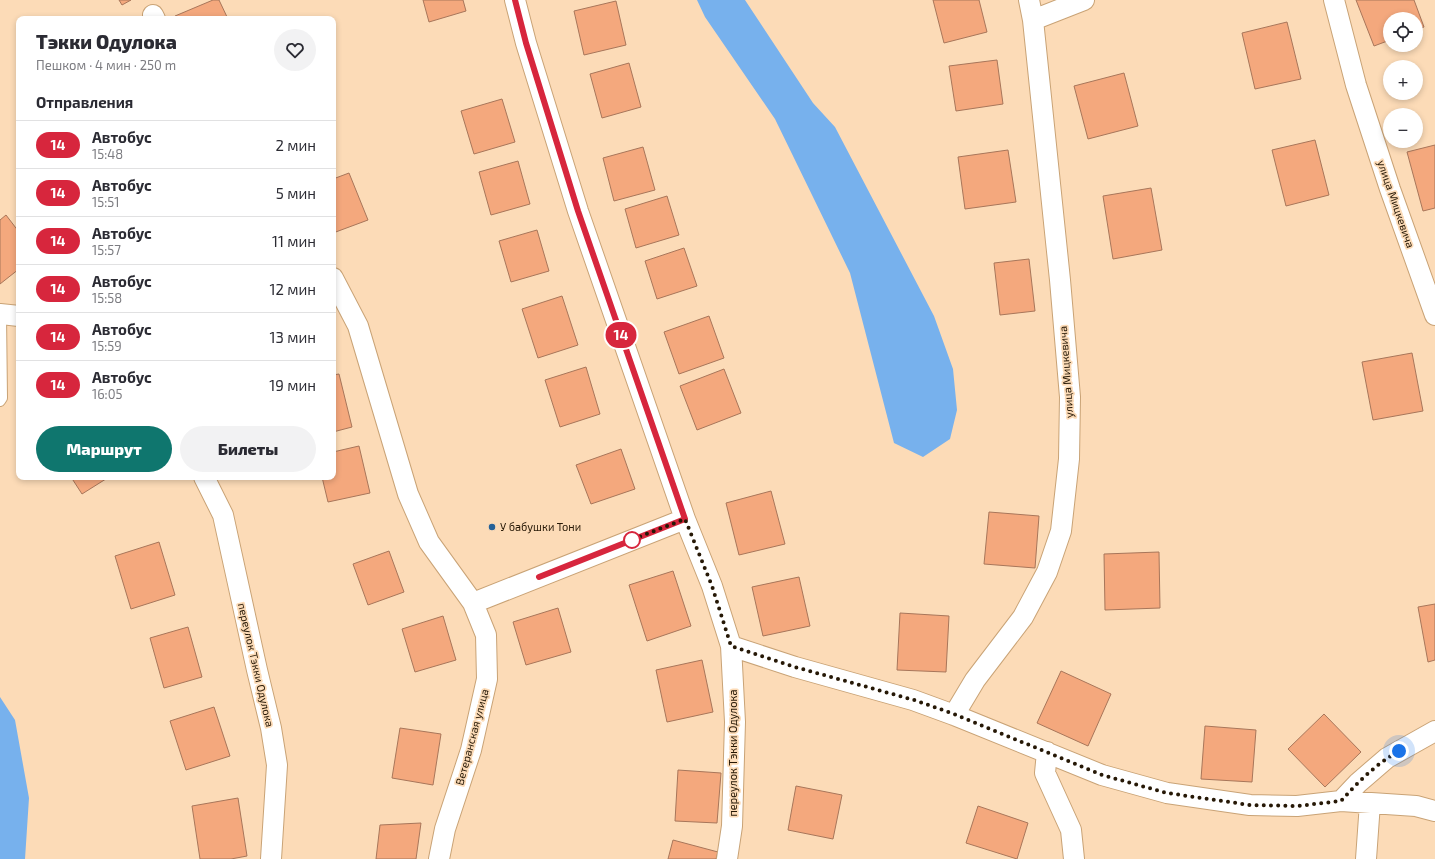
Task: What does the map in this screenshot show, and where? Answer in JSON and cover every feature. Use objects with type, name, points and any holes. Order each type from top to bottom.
[{"type":"street","name":"переулок Тэкки Одулока","points":[[515,0],[526,43],[578,211],[685,519],[712,586],[731,646],[735,722],[732,826],[727,859]]},
{"type":"street","name":"улица Мицкевича","points":[[954,714],[976,680],[1023,617],[1047,572],[1061,531],[1069,459],[1070,397],[1033,20],[1029,0]]},
{"type":"street","points":[[1033,20],[1084,0]]},
{"type":"street","name":"улица Мицкевича","points":[[1334,0],[1356,85],[1390,189],[1435,315]]},
{"type":"street","points":[[336,284],[358,326],[408,494],[429,542],[473,603],[685,519]]},
{"type":"street","name":"переулок Тэкки Одулока","points":[[205,480],[222,515],[271,728],[277,765],[271,859]]},
{"type":"street","name":"Ветеранская улица","points":[[439,859],[445,828],[471,750],[488,679],[486,635],[473,603]]},
{"type":"street","points":[[731,646],[795,667],[914,700],[954,714],[998,734],[1047,752],[1102,775],[1167,793],[1250,805],[1297,806],[1341,801],[1416,806],[1435,811]]},
{"type":"street","points":[[1341,801],[1358,783],[1387,758],[1435,731]]},
{"type":"street","points":[[1047,752],[1045,773],[1071,830],[1074,859]]},
{"type":"street","points":[[1366,859],[1370,803]]},
{"type":"lane","points":[[0,401],[2,398],[7,315]]},
{"type":"water","points":[[697,0],[745,0],[813,103],[835,127],[934,316],[953,369],[957,410],[950,439],[923,457],[894,443],[850,273],[775,119],[705,17]]},
{"type":"water","points":[[0,697],[15,720],[29,798],[25,859],[0,859]]},
{"type":"building","points":[[119,0],[131,0],[122,5]]},
{"type":"building","points":[[213,0],[219,0],[227,16],[175,16]]},
{"type":"building","points":[[423,0],[463,0],[466,11],[429,22]]},
{"type":"building","points":[[933,0],[979,0],[987,32],[944,43]]},
{"type":"building","points":[[1356,0],[1414,0],[1418,12],[1383,12],[1383,43],[1374,46]]},
{"type":"building","points":[[616,1],[626,45],[584,55],[574,11]]},
{"type":"building","points":[[1287,22],[1301,79],[1255,89],[1242,33]]},
{"type":"building","points":[[997,60],[1003,104],[956,111],[949,66]]},
{"type":"building","points":[[629,63],[641,107],[602,118],[590,74]]},
{"type":"building","points":[[1124,73],[1138,126],[1088,139],[1074,86]]},
{"type":"building","points":[[502,99],[515,142],[474,154],[461,111]]},
{"type":"building","points":[[1315,140],[1329,195],[1286,206],[1272,150]]},
{"type":"building","points":[[1435,145],[1435,208],[1423,211],[1407,152]]},
{"type":"building","points":[[643,147],[655,190],[614,201],[603,158]]},
{"type":"building","points":[[1008,150],[1016,202],[965,209],[958,157]]},
{"type":"building","points":[[518,161],[530,204],[491,215],[479,172]]},
{"type":"building","points":[[349,173],[368,220],[336,232],[336,178]]},
{"type":"building","points":[[1151,188],[1162,250],[1113,259],[1103,196]]},
{"type":"building","points":[[667,196],[679,235],[636,248],[625,209]]},
{"type":"building","points":[[6,215],[16,228],[16,271],[0,284],[0,220]]},
{"type":"building","points":[[537,230],[549,271],[511,282],[499,241]]},
{"type":"building","points":[[684,248],[697,286],[657,299],[645,261]]},
{"type":"building","points":[[1029,259],[1035,311],[1000,315],[994,263]]},
{"type":"building","points":[[562,296],[578,345],[538,358],[522,309]]},
{"type":"building","points":[[709,316],[724,358],[679,374],[664,332]]},
{"type":"building","points":[[1412,353],[1423,411],[1373,420],[1362,362]]},
{"type":"building","points":[[586,367],[600,414],[560,427],[545,380]]},
{"type":"building","points":[[724,369],[741,413],[697,430],[680,386]]},
{"type":"building","points":[[336,374],[339,374],[352,427],[336,431]]},
{"type":"building","points":[[359,446],[370,493],[328,502],[323,480],[336,480],[336,451]]},
{"type":"building","points":[[621,449],[635,489],[591,504],[576,465]]},
{"type":"building","points":[[73,480],[104,480],[82,494]]},
{"type":"building","points":[[771,491],[785,544],[739,555],[726,503]]},
{"type":"building","points":[[989,512],[1039,516],[1035,568],[984,564]]},
{"type":"building","points":[[159,542],[175,595],[131,609],[115,556]]},
{"type":"building","points":[[389,551],[404,592],[368,605],[353,564]]},
{"type":"building","points":[[1159,552],[1160,608],[1105,610],[1104,554]]},
{"type":"building","points":[[673,571],[691,626],[647,641],[629,585]]},
{"type":"building","points":[[799,577],[810,626],[763,636],[752,587]]},
{"type":"building","points":[[1435,604],[1435,660],[1428,662],[1418,607]]},
{"type":"building","points":[[558,608],[571,652],[526,665],[513,622]]},
{"type":"building","points":[[900,613],[949,616],[946,672],[897,670]]},
{"type":"building","points":[[443,616],[456,660],[415,672],[402,629]]},
{"type":"building","points":[[188,627],[202,677],[164,688],[150,638]]},
{"type":"building","points":[[702,660],[713,712],[667,722],[656,670]]},
{"type":"building","points":[[1061,671],[1111,694],[1088,746],[1037,723]]},
{"type":"building","points":[[214,707],[230,756],[186,770],[170,721]]},
{"type":"building","points":[[1324,714],[1361,752],[1325,787],[1288,749]]},
{"type":"building","points":[[1205,726],[1256,730],[1252,782],[1201,779]]},
{"type":"building","points":[[400,728],[441,734],[433,785],[392,778]]},
{"type":"building","points":[[678,770],[721,773],[717,823],[675,821]]},
{"type":"building","points":[[796,786],[842,795],[833,839],[788,830]]},
{"type":"building","points":[[238,798],[247,856],[231,859],[200,859],[192,806]]},
{"type":"building","points":[[978,806],[1028,823],[1017,859],[966,843]]},
{"type":"building","points":[[421,823],[416,859],[376,859],[380,825]]},
{"type":"building","points":[[673,840],[718,852],[716,859],[668,859]]},
{"type":"bus line","name":"14","points":[[515,0],[526,43],[578,211],[685,519],[539,577]]},
{"type":"place","name":"У бабушки Тони","points":[[492,527]]},
{"type":"route","points":[[632,540],[626,542],[685,519],[712,586],[731,646],[795,667],[914,700],[954,714],[998,734],[1047,752],[1102,775],[1167,793],[1250,805],[1297,806],[1341,801],[1358,783],[1387,758],[1399,751]]}]
